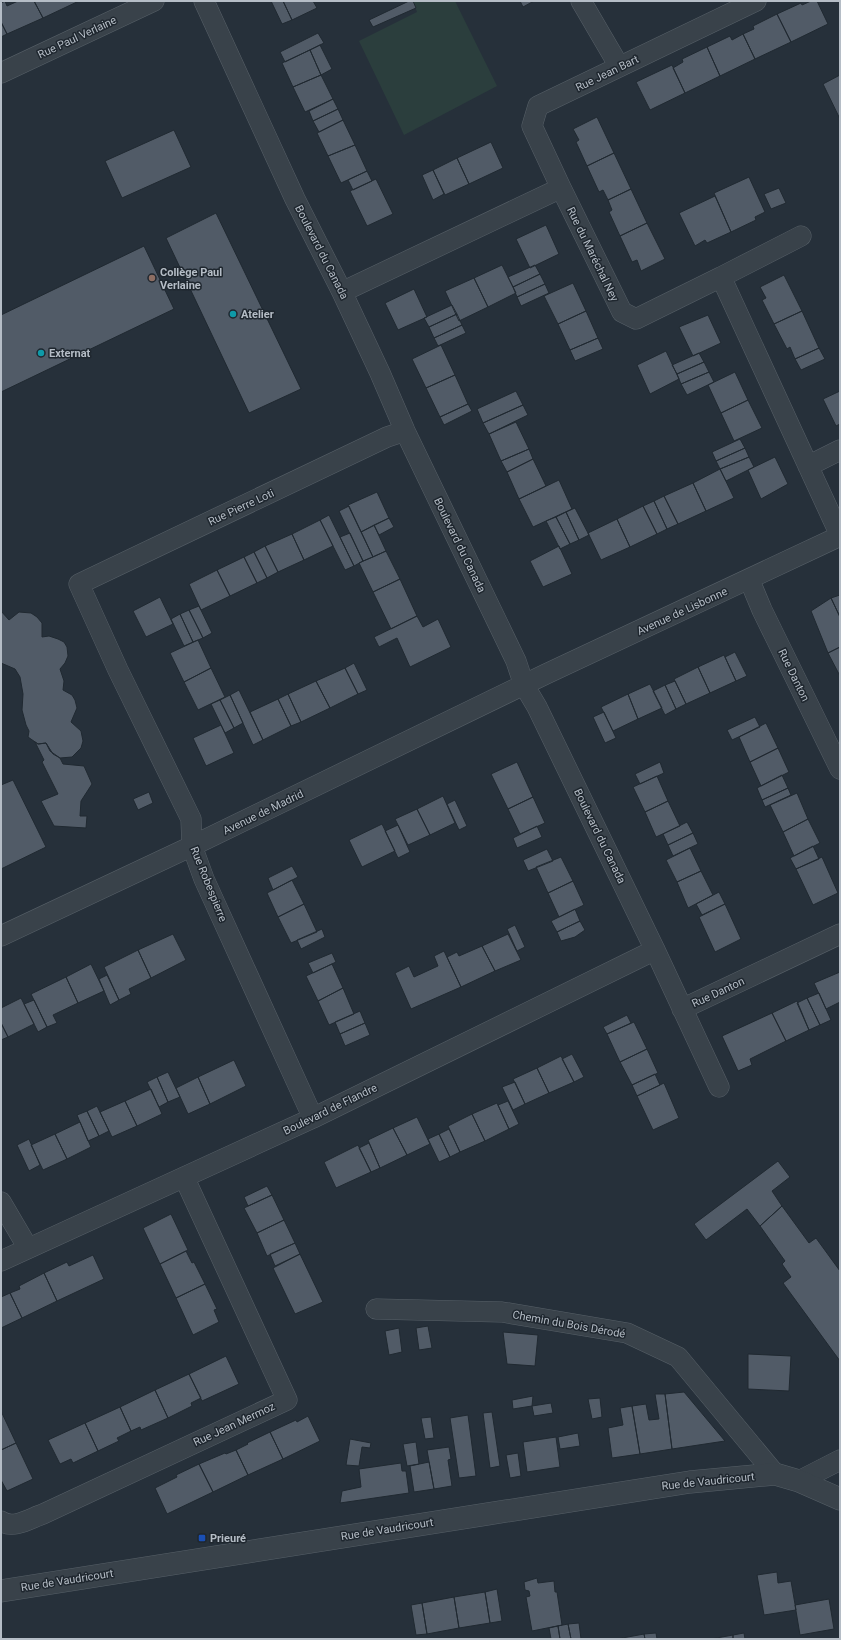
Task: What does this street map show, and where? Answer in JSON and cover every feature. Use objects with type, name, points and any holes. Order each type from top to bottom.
[{"type":"street","name":"Rue Paul Verlaine","points":[[1,73],[154,1]]},
{"type":"street","name":"Boulevard du Canada","points":[[204,1],[295,199],[342,292],[405,431],[516,661],[524,685],[537,707],[655,950],[718,1087]]},
{"type":"street","points":[[581,1],[619,66]]},
{"type":"street","name":"Rue Jean Bart","points":[[561,188],[532,126],[538,106],[756,1]]},
{"type":"street","points":[[342,292],[561,188]]},
{"type":"street","name":"Rue du Maréchal Ney","points":[[561,188],[622,312],[636,319],[721,277]]},
{"type":"street","points":[[802,236],[721,277],[840,536]]},
{"type":"street","name":"Rue Pierre Loti","points":[[79,584],[387,438],[405,431]]},
{"type":"street","points":[[808,466],[840,450]]},
{"type":"street","name":"Avenue de Lisbonne","points":[[524,685],[840,536]]},
{"type":"street","name":"Rue Danton","points":[[749,579],[762,610],[840,769]]},
{"type":"street","name":"Rue Robespierre","points":[[79,584],[118,670],[191,819],[192,846],[208,886],[313,1118]]},
{"type":"street","name":"Avenue de Madrid","points":[[1,936],[192,846],[524,685]]},
{"type":"street","name":"Rue Danton","points":[[682,1009],[840,934]]},
{"type":"street","name":"Boulevard de Flandre","points":[[1,1261],[313,1118],[655,950]]},
{"type":"street","name":"Rue Jean Mermoz","points":[[1,1521],[14,1525],[43,1514],[287,1400],[184,1177]]},
{"type":"street","points":[[1,1202],[28,1248]]},
{"type":"street","name":"Chemin du Bois Dérodé","points":[[376,1309],[502,1312],[627,1333],[678,1357],[775,1474]]},
{"type":"street","points":[[799,1481],[840,1460]]},
{"type":"street","points":[[775,1474],[799,1481],[840,1499]]},
{"type":"street","name":"Rue de Vaudricourt","points":[[1,1591],[690,1482],[775,1474]]},
{"type":"green space","points":[[413,1],[455,1],[497,86],[404,135],[359,41],[417,12]]},
{"type":"building","points":[[5,1],[7,6],[18,1],[34,1],[43,18],[7,34],[1,22],[1,3]]},
{"type":"building","points":[[34,1],[79,1],[43,18]]},
{"type":"building","points":[[271,1],[283,1],[292,20],[282,24]]},
{"type":"building","points":[[283,1],[313,1],[317,8],[292,20]]},
{"type":"building","points":[[409,1],[413,1],[416,8],[373,27],[369,20]]},
{"type":"building","points":[[520,1],[534,1],[523,7]]},
{"type":"building","points":[[811,1],[817,1],[828,24],[791,42],[777,14],[801,3],[802,5]]},
{"type":"building","points":[[777,14],[791,42],[755,59],[743,34],[754,29],[753,26]]},
{"type":"building","points":[[1,22],[7,34],[1,37]]},
{"type":"building","points":[[318,33],[324,43],[285,62],[280,52]]},
{"type":"building","points":[[743,34],[755,59],[720,76],[707,47],[730,36],[732,40]]},
{"type":"building","points":[[320,45],[332,69],[321,75],[310,50]]},
{"type":"building","points":[[707,47],[720,76],[685,93],[673,68],[683,62],[682,59]]},
{"type":"building","points":[[310,50],[321,75],[293,87],[282,63]]},
{"type":"building","points":[[672,65],[685,93],[650,110],[636,82]]},
{"type":"building","points":[[321,75],[333,99],[305,112],[293,87]]},
{"type":"building","points":[[840,75],[840,119],[823,84]]},
{"type":"building","points":[[333,99],[338,109],[313,121],[309,111]]},
{"type":"building","points":[[338,109],[343,120],[319,132],[313,121]]},
{"type":"building","points":[[597,117],[614,153],[587,166],[576,142],[579,140],[573,129]]},
{"type":"building","points":[[343,120],[355,145],[328,156],[317,133]]},
{"type":"building","points":[[174,130],[191,167],[122,198],[105,161]]},
{"type":"building","points":[[491,142],[503,168],[469,184],[457,158]]},
{"type":"building","points":[[355,145],[367,171],[341,183],[328,156]]},
{"type":"building","points":[[614,153],[631,189],[608,200],[603,190],[599,192],[587,166]]},
{"type":"building","points":[[457,158],[469,184],[445,195],[433,170]]},
{"type":"building","points":[[433,170],[444,194],[433,200],[422,175]]},
{"type":"building","points":[[367,171],[372,181],[353,190],[348,180]]},
{"type":"building","points":[[749,177],[765,212],[755,217],[756,220],[731,232],[714,193]]},
{"type":"building","points":[[376,179],[393,214],[367,226],[350,191]]},
{"type":"building","points":[[779,188],[786,203],[771,209],[764,194]]},
{"type":"building","points":[[631,189],[647,223],[620,236],[609,212],[612,210],[608,200]]},
{"type":"building","points":[[715,196],[731,232],[707,243],[705,240],[695,246],[679,213]]},
{"type":"building","name":"Atelier","points":[[216,213],[301,389],[249,413],[166,238]]},
{"type":"building","points":[[647,223],[665,259],[641,271],[637,260],[632,262],[620,236]]},
{"type":"building","points":[[546,225],[559,254],[530,268],[516,239]]},
{"type":"building","name":"Externat","points":[[144,246],[174,309],[1,392],[1,315]]},
{"type":"building","points":[[502,265],[516,293],[488,307],[474,278]]},
{"type":"building","points":[[535,265],[540,274],[513,287],[508,277]]},
{"type":"building","points":[[540,274],[545,284],[517,297],[513,287]]},
{"type":"building","points":[[784,275],[802,311],[774,324],[762,300],[766,298],[760,287]]},
{"type":"building","points":[[474,278],[488,307],[459,321],[445,291]]},
{"type":"building","points":[[573,283],[586,311],[558,324],[544,296]]},
{"type":"building","points":[[545,284],[549,293],[521,306],[517,297]]},
{"type":"building","points":[[414,289],[427,317],[398,330],[385,303]]},
{"type":"building","points":[[452,305],[457,314],[429,327],[424,318]]},
{"type":"building","points":[[586,311],[598,338],[570,350],[558,324]]},
{"type":"building","points":[[802,311],[819,348],[795,359],[790,347],[787,349],[774,324]]},
{"type":"building","points":[[457,314],[462,325],[434,338],[429,327]]},
{"type":"building","points":[[708,315],[721,343],[693,356],[679,327]]},
{"type":"building","points":[[462,325],[466,333],[438,346],[434,338]]},
{"type":"building","points":[[598,338],[603,349],[575,361],[570,350]]},
{"type":"building","points":[[441,345],[455,375],[426,388],[412,359]]},
{"type":"building","points":[[819,348],[825,359],[801,370],[795,359]]},
{"type":"building","points":[[666,351],[679,379],[650,394],[637,365]]},
{"type":"building","points":[[699,353],[704,362],[677,374],[672,365]]},
{"type":"building","points":[[704,362],[709,372],[681,384],[677,374]]},
{"type":"building","points":[[709,372],[714,382],[687,395],[681,384]]},
{"type":"building","points":[[735,372],[748,400],[721,413],[708,385]]},
{"type":"building","points":[[455,375],[468,404],[440,417],[426,388]]},
{"type":"building","points":[[516,391],[523,405],[483,423],[477,409]]},
{"type":"building","points":[[840,391],[840,424],[836,426],[823,399]]},
{"type":"building","points":[[748,400],[762,428],[734,441],[721,413]]},
{"type":"building","points":[[468,404],[472,411],[444,425],[440,417]]},
{"type":"building","points":[[523,405],[528,415],[489,434],[483,423]]},
{"type":"building","points":[[516,422],[529,449],[501,461],[489,434]]},
{"type":"building","points":[[740,439],[745,448],[716,461],[712,452]]},
{"type":"building","points":[[745,448],[749,457],[720,469],[716,461]]},
{"type":"building","points":[[529,449],[533,459],[507,472],[501,461]]},
{"type":"building","points":[[749,457],[754,467],[726,481],[720,469]]},
{"type":"building","points":[[775,457],[788,484],[761,499],[748,470]]},
{"type":"building","points":[[533,459],[546,486],[519,499],[507,472]]},
{"type":"building","points":[[720,469],[734,498],[706,511],[693,483]]},
{"type":"building","points":[[559,480],[572,509],[533,527],[519,499]]},
{"type":"building","points":[[693,483],[706,511],[678,524],[664,496]]},
{"type":"building","points":[[377,492],[389,518],[361,532],[348,505]]},
{"type":"building","points":[[664,496],[678,524],[667,529],[654,501]]},
{"type":"building","points":[[654,501],[667,529],[657,534],[643,506]]},
{"type":"building","points":[[349,506],[373,557],[363,561],[339,511]]},
{"type":"building","points":[[643,506],[657,534],[630,547],[617,519]]},
{"type":"building","points":[[575,508],[589,535],[579,540],[566,512]]},
{"type":"building","points":[[566,512],[579,540],[570,544],[556,517]]},
{"type":"building","points":[[329,515],[354,566],[345,570],[320,520]]},
{"type":"building","points":[[556,517],[570,544],[560,549],[546,521]]},
{"type":"building","points":[[389,518],[394,527],[379,535],[374,525]]},
{"type":"building","points":[[617,519],[630,547],[601,560],[588,533]]},
{"type":"building","points":[[320,520],[333,546],[304,560],[292,534]]},
{"type":"building","points":[[374,525],[386,551],[373,557],[361,532]]},
{"type":"building","points":[[350,533],[363,561],[354,566],[340,537]]},
{"type":"building","points":[[292,534],[304,560],[278,572],[265,546]]},
{"type":"building","points":[[265,546],[278,572],[267,578],[254,552]]},
{"type":"building","points":[[559,546],[572,574],[543,587],[530,561]]},
{"type":"building","points":[[386,551],[400,579],[373,592],[359,563]]},
{"type":"building","points":[[254,552],[267,578],[257,583],[244,557]]},
{"type":"building","points":[[244,557],[257,583],[230,596],[217,570]]},
{"type":"building","points":[[217,570],[230,596],[201,610],[189,584]]},
{"type":"building","points":[[400,579],[417,616],[391,629],[373,592]]},
{"type":"building","points":[[840,595],[840,617],[831,598]]},
{"type":"building","points":[[160,597],[173,624],[146,637],[133,611]]},
{"type":"building","points":[[831,598],[840,617],[840,647],[828,653],[811,611]]},
{"type":"building","points":[[199,606],[212,633],[203,638],[189,610]]},
{"type":"building","points":[[189,610],[203,638],[193,642],[180,614]]},
{"type":"building","points":[[1,611],[9,620],[19,612],[31,613],[42,623],[42,637],[49,636],[58,639],[64,642],[67,647],[68,656],[60,669],[64,681],[63,690],[72,695],[75,700],[77,708],[71,722],[81,731],[83,741],[81,748],[72,757],[60,758],[53,754],[46,743],[38,744],[28,737],[29,731],[22,710],[23,694],[20,677],[15,669],[1,663]]},
{"type":"building","points":[[180,614],[193,642],[184,646],[171,619]]},
{"type":"building","points":[[417,616],[423,627],[438,619],[451,647],[410,667],[397,638],[379,647],[374,637]]},
{"type":"building","points":[[198,640],[211,668],[184,682],[170,653]]},
{"type":"building","points":[[840,647],[840,676],[828,653]]},
{"type":"building","points":[[735,652],[747,676],[736,681],[725,657]]},
{"type":"building","points":[[724,655],[736,681],[710,693],[698,667]]},
{"type":"building","points":[[354,663],[367,690],[358,694],[345,668]]},
{"type":"building","points":[[698,667],[710,693],[686,704],[674,679]]},
{"type":"building","points":[[211,668],[225,697],[198,710],[184,682]]},
{"type":"building","points":[[345,668],[358,694],[330,708],[316,681]]},
{"type":"building","points":[[316,681],[330,708],[301,722],[288,694]]},
{"type":"building","points":[[675,681],[686,704],[676,709],[665,685]]},
{"type":"building","points":[[650,684],[662,708],[638,719],[628,694]]},
{"type":"building","points":[[665,685],[676,709],[665,715],[653,691]]},
{"type":"building","points":[[239,690],[263,740],[253,745],[230,695]]},
{"type":"building","points":[[288,694],[301,722],[291,726],[278,699]]},
{"type":"building","points":[[628,694],[638,719],[613,731],[601,707]]},
{"type":"building","points":[[230,695],[243,723],[234,728],[220,700]]},
{"type":"building","points":[[278,699],[291,726],[263,740],[250,712]]},
{"type":"building","points":[[220,700],[234,728],[225,733],[211,704]]},
{"type":"building","points":[[604,712],[616,738],[605,743],[593,717]]},
{"type":"building","points":[[755,717],[760,727],[732,740],[727,730]]},
{"type":"building","points":[[766,723],[778,748],[750,762],[739,737]]},
{"type":"building","points":[[221,725],[234,753],[206,766],[193,738]]},
{"type":"building","points":[[35,742],[38,744],[46,743],[50,751],[60,758],[63,764],[84,766],[92,784],[81,801],[80,816],[87,816],[86,828],[54,826],[41,801],[58,794],[42,762],[44,760]]},
{"type":"building","points":[[778,748],[789,772],[761,786],[750,762]]},
{"type":"building","points":[[517,762],[533,797],[508,809],[491,774]]},
{"type":"building","points":[[660,762],[664,773],[640,784],[635,774]]},
{"type":"building","points":[[782,775],[788,788],[762,800],[757,788]]},
{"type":"building","points":[[657,776],[668,801],[645,812],[633,787]]},
{"type":"building","points":[[13,780],[46,847],[1,869],[1,785]]},
{"type":"building","points":[[788,788],[791,795],[765,807],[762,800]]},
{"type":"building","points":[[149,792],[153,803],[138,810],[133,799]]},
{"type":"building","points":[[797,793],[808,819],[783,832],[770,805]]},
{"type":"building","points":[[443,796],[455,823],[430,835],[417,809]]},
{"type":"building","points":[[533,797],[545,823],[520,834],[508,809]]},
{"type":"building","points":[[455,800],[467,826],[459,830],[447,804]]},
{"type":"building","points":[[668,801],[680,826],[656,837],[645,812]]},
{"type":"building","points":[[417,809],[430,835],[408,845],[395,819]]},
{"type":"building","points":[[808,819],[820,843],[794,856],[783,832]]},
{"type":"building","points":[[687,822],[693,833],[668,845],[663,834]]},
{"type":"building","points":[[382,824],[395,851],[362,867],[349,840]]},
{"type":"building","points":[[398,825],[410,852],[398,858],[385,831]]},
{"type":"building","points":[[537,826],[542,837],[517,848],[513,838]]},
{"type":"building","points":[[693,833],[698,844],[673,856],[668,845]]},
{"type":"building","points":[[813,846],[819,859],[796,869],[790,858]]},
{"type":"building","points":[[690,848],[701,871],[677,882],[666,860]]},
{"type":"building","points":[[547,849],[553,861],[528,871],[523,860]]},
{"type":"building","points":[[561,857],[573,881],[548,893],[536,867]]},
{"type":"building","points":[[822,857],[838,893],[813,905],[796,869]]},
{"type":"building","points":[[292,866],[298,877],[273,890],[268,878]]},
{"type":"building","points":[[701,871],[713,895],[688,908],[677,882]]},
{"type":"building","points":[[292,880],[304,904],[278,917],[267,893]]},
{"type":"building","points":[[573,881],[584,905],[559,917],[548,893]]},
{"type":"building","points":[[719,892],[725,904],[702,915],[696,904]]},
{"type":"building","points":[[304,904],[317,932],[291,943],[278,917]]},
{"type":"building","points":[[725,904],[741,939],[715,952],[699,917]]},
{"type":"building","points":[[575,909],[580,921],[557,932],[551,921]]},
{"type":"building","points":[[580,921],[585,930],[575,937],[561,941],[557,932]]},
{"type":"building","points":[[515,925],[525,947],[517,951],[507,929]]},
{"type":"building","points":[[322,929],[325,937],[301,949],[297,940]]},
{"type":"building","points":[[173,934],[186,960],[151,978],[138,950]]},
{"type":"building","points":[[508,934],[521,960],[495,971],[482,946]]},
{"type":"building","points":[[482,946],[495,971],[461,987],[447,957],[457,952],[459,956]]},
{"type":"building","points":[[138,950],[151,978],[129,989],[131,994],[119,1000],[104,967]]},
{"type":"building","points":[[444,951],[461,987],[411,1009],[395,973],[409,966],[414,977],[438,966],[434,956]]},
{"type":"building","points":[[332,953],[336,962],[313,973],[308,963]]},
{"type":"building","points":[[91,964],[104,991],[78,1003],[66,977]]},
{"type":"building","points":[[332,964],[343,988],[318,1001],[306,976]]},
{"type":"building","points":[[840,972],[840,1002],[826,1009],[814,983]]},
{"type":"building","points":[[107,975],[119,1000],[110,1005],[99,979]]},
{"type":"building","points":[[66,977],[78,1003],[53,1015],[57,1023],[47,1027],[31,994]]},
{"type":"building","points":[[343,988],[354,1014],[329,1025],[318,1001]]},
{"type":"building","points":[[819,993],[831,1020],[820,1025],[807,998]]},
{"type":"building","points":[[21,998],[34,1024],[8,1037],[1,1023],[1,1008]]},
{"type":"building","points":[[807,998],[820,1025],[809,1030],[797,1003]]},
{"type":"building","points":[[34,1000],[47,1027],[38,1032],[24,1004]]},
{"type":"building","points":[[797,1001],[809,1030],[786,1041],[772,1013]]},
{"type":"building","points":[[360,1011],[365,1023],[340,1034],[335,1022]]},
{"type":"building","points":[[772,1013],[786,1041],[750,1059],[752,1065],[738,1071],[722,1036]]},
{"type":"building","points":[[627,1015],[631,1023],[607,1034],[603,1027]]},
{"type":"building","points":[[634,1022],[647,1049],[620,1062],[607,1034]]},
{"type":"building","points":[[1,1023],[8,1037],[1,1040]]},
{"type":"building","points":[[365,1023],[370,1035],[345,1046],[340,1034]]},
{"type":"building","points":[[647,1049],[658,1073],[632,1085],[620,1062]]},
{"type":"building","points":[[572,1054],[584,1077],[574,1082],[562,1059]]},
{"type":"building","points":[[561,1056],[574,1082],[549,1093],[537,1068]]},
{"type":"building","points":[[234,1060],[246,1086],[210,1104],[198,1077]]},
{"type":"building","points":[[537,1068],[549,1093],[525,1104],[513,1079]]},
{"type":"building","points":[[168,1072],[180,1097],[168,1102],[157,1077]]},
{"type":"building","points":[[655,1074],[660,1085],[637,1096],[632,1085]]},
{"type":"building","points":[[157,1077],[168,1102],[159,1107],[147,1082]]},
{"type":"building","points":[[198,1077],[210,1104],[188,1114],[176,1088]]},
{"type":"building","points":[[515,1082],[525,1104],[513,1110],[502,1087]]},
{"type":"building","points":[[664,1083],[679,1118],[653,1130],[637,1096]]},
{"type":"building","points":[[151,1089],[162,1114],[137,1126],[125,1101]]},
{"type":"building","points":[[125,1101],[137,1126],[112,1137],[100,1112]]},
{"type":"building","points":[[508,1101],[519,1124],[509,1129],[498,1105]]},
{"type":"building","points":[[497,1103],[509,1129],[485,1141],[472,1114]]},
{"type":"building","points":[[97,1106],[109,1131],[99,1136],[87,1111]]},
{"type":"building","points":[[87,1111],[99,1136],[88,1141],[77,1115]]},
{"type":"building","points":[[472,1114],[485,1141],[460,1152],[448,1126]]},
{"type":"building","points":[[417,1117],[430,1144],[407,1155],[393,1128]]},
{"type":"building","points":[[80,1122],[91,1147],[67,1159],[55,1134]]},
{"type":"building","points":[[393,1128],[407,1155],[380,1168],[368,1140]]},
{"type":"building","points":[[449,1129],[460,1152],[450,1157],[439,1134]]},
{"type":"building","points":[[55,1134],[67,1159],[43,1170],[31,1145]]},
{"type":"building","points":[[439,1134],[450,1157],[439,1162],[428,1139]]},
{"type":"building","points":[[29,1139],[40,1165],[29,1171],[17,1145]]},
{"type":"building","points":[[369,1143],[380,1168],[371,1172],[359,1148]]},
{"type":"building","points":[[358,1145],[371,1172],[336,1188],[324,1162]]},
{"type":"building","points":[[778,1161],[790,1177],[772,1191],[782,1206],[760,1226],[747,1209],[706,1240],[694,1224]]},
{"type":"building","points":[[267,1186],[272,1195],[248,1206],[244,1197]]},
{"type":"building","points":[[272,1195],[284,1220],[257,1233],[244,1208]]},
{"type":"building","points":[[782,1206],[809,1243],[816,1238],[840,1271],[840,1361],[783,1283],[791,1277],[782,1264],[785,1261],[760,1226]]},
{"type":"building","points":[[171,1214],[188,1250],[160,1264],[143,1228]]},
{"type":"building","points":[[284,1220],[295,1243],[267,1256],[257,1233]]},
{"type":"building","points":[[295,1243],[300,1254],[275,1266],[270,1254]]},
{"type":"building","points":[[186,1251],[192,1263],[194,1262],[205,1284],[176,1298],[160,1264]]},
{"type":"building","points":[[300,1254],[323,1302],[295,1314],[273,1268]]},
{"type":"building","points":[[93,1255],[104,1279],[57,1301],[44,1273],[67,1262],[69,1266]]},
{"type":"building","points":[[44,1273],[57,1301],[22,1318],[10,1293],[20,1289],[19,1286]]},
{"type":"building","points":[[205,1284],[217,1309],[214,1310],[219,1322],[193,1335],[176,1298]]},
{"type":"building","points":[[10,1293],[22,1318],[1,1328],[1,1297]]},
{"type":"building","points":[[428,1326],[432,1348],[419,1350],[416,1328]]},
{"type":"building","points":[[399,1328],[402,1352],[389,1355],[385,1331]]},
{"type":"building","points":[[503,1332],[538,1335],[535,1366],[507,1364]]},
{"type":"building","points":[[748,1354],[791,1356],[789,1391],[748,1389]]},
{"type":"building","points":[[226,1356],[239,1384],[202,1401],[189,1374]]},
{"type":"building","points":[[189,1374],[201,1398],[191,1403],[192,1406],[168,1418],[155,1390]]},
{"type":"building","points":[[155,1390],[168,1418],[141,1430],[140,1427],[131,1431],[120,1407]]},
{"type":"building","points":[[684,1392],[725,1441],[672,1449],[665,1394]]},
{"type":"building","points":[[655,1394],[665,1394],[672,1449],[640,1454],[632,1406],[646,1404],[649,1420],[659,1419]]},
{"type":"building","points":[[533,1396],[532,1406],[513,1409],[512,1400]]},
{"type":"building","points":[[600,1398],[602,1417],[592,1419],[588,1399]]},
{"type":"building","points":[[551,1403],[553,1413],[534,1416],[532,1406]]},
{"type":"building","points":[[632,1406],[640,1454],[612,1458],[608,1428],[623,1425],[620,1408]]},
{"type":"building","points":[[120,1407],[131,1431],[117,1438],[119,1441],[98,1451],[85,1423]]},
{"type":"building","points":[[1,1411],[16,1443],[1,1450]]},
{"type":"building","points":[[492,1412],[500,1466],[490,1468],[483,1413]]},
{"type":"building","points":[[468,1415],[476,1476],[459,1478],[450,1418]]},
{"type":"building","points":[[308,1416],[320,1441],[283,1459],[270,1432],[296,1420],[297,1422]]},
{"type":"building","points":[[431,1417],[434,1438],[425,1439],[421,1418]]},
{"type":"building","points":[[85,1423],[98,1451],[73,1463],[71,1459],[60,1464],[48,1440]]},
{"type":"building","points":[[270,1432],[283,1459],[248,1475],[236,1450]]},
{"type":"building","points":[[578,1433],[580,1446],[560,1449],[558,1437]]},
{"type":"building","points":[[556,1437],[560,1467],[527,1472],[523,1442]]},
{"type":"building","points":[[350,1439],[371,1443],[370,1448],[362,1447],[359,1466],[346,1465]]},
{"type":"building","points":[[416,1442],[419,1464],[407,1466],[403,1444]]},
{"type":"building","points":[[16,1443],[33,1479],[7,1491],[1,1480],[1,1450]]},
{"type":"building","points":[[449,1447],[451,1459],[448,1460],[452,1486],[434,1489],[427,1450]]},
{"type":"building","points":[[236,1450],[248,1475],[213,1492],[199,1464]]},
{"type":"building","points":[[518,1453],[521,1476],[510,1478],[506,1455]]},
{"type":"building","points":[[429,1462],[434,1489],[414,1492],[410,1466]]},
{"type":"building","points":[[401,1463],[402,1471],[406,1471],[409,1493],[340,1503],[342,1491],[361,1487],[359,1469]]},
{"type":"building","points":[[199,1464],[213,1492],[167,1514],[155,1488],[177,1477],[176,1475]]},
{"type":"building","points":[[777,1572],[778,1583],[791,1581],[796,1610],[764,1615],[757,1575]]},
{"type":"building","points":[[537,1578],[538,1583],[554,1581],[562,1625],[532,1631],[526,1597],[530,1596],[529,1591],[525,1590],[524,1582]]},
{"type":"building","points":[[497,1589],[502,1621],[490,1623],[485,1592]]},
{"type":"building","points":[[485,1592],[490,1623],[459,1628],[454,1597]]},
{"type":"building","points":[[454,1597],[459,1628],[427,1634],[422,1603]]},
{"type":"building","points":[[829,1599],[834,1629],[800,1635],[795,1605]]},
{"type":"building","points":[[422,1603],[427,1634],[416,1635],[411,1605]]},
{"type":"building","points":[[579,1623],[581,1639],[571,1639],[568,1624]]},
{"type":"building","points":[[568,1624],[571,1639],[560,1639],[558,1626]]},
{"type":"building","points":[[558,1626],[560,1639],[551,1639],[549,1628]]},
{"type":"building","points":[[656,1633],[657,1639],[645,1639],[644,1634]]},
{"type":"building","points":[[744,1633],[745,1639],[733,1639],[733,1635]]},
{"type":"building","points":[[644,1634],[645,1639],[617,1639]]},
{"type":"building","points":[[733,1635],[733,1639],[711,1639]]},
{"type":"place","name":"Collège Paul Verlaine","points":[[152,278]]},
{"type":"place","name":"Atelier","points":[[233,314]]},
{"type":"place","name":"Externat","points":[[41,353]]},
{"type":"place","name":"Prieuré","points":[[202,1538]]}]
